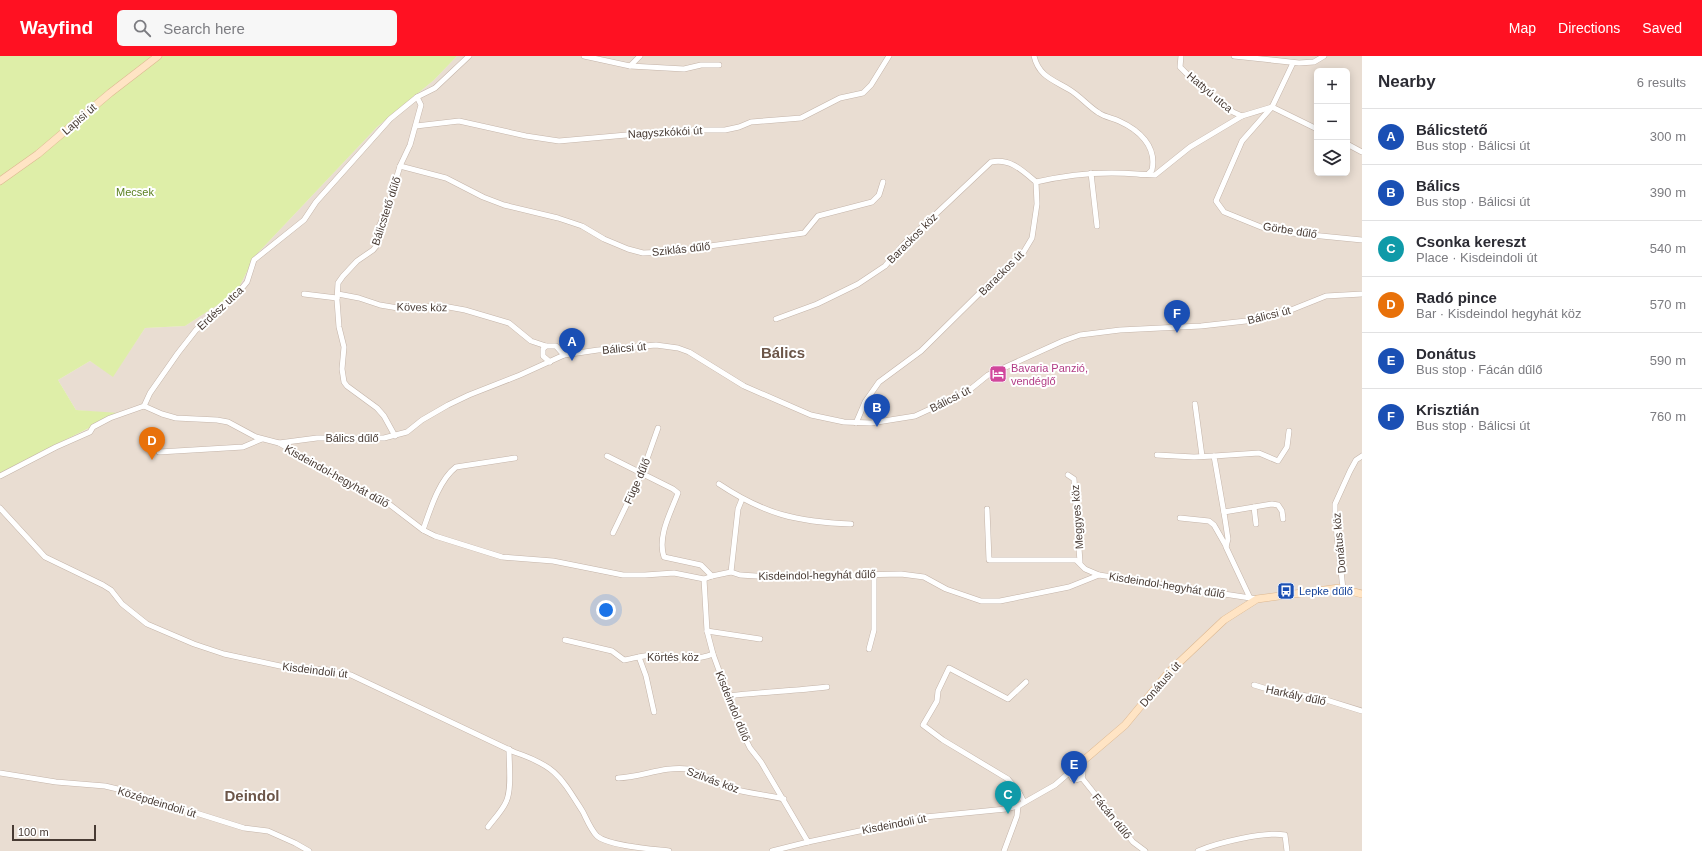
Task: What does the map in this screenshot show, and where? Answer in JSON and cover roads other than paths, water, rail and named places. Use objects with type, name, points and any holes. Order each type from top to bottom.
[{"type":"street","name":"Lapisi út","points":[[0,181],[38,154],[115,88],[158,56]]},
{"type":"street","name":"Erdész utca","points":[[144,406],[154,387],[196,330],[229,302],[247,282],[254,260],[304,220],[316,202],[390,119],[417,96],[435,88],[468,56]]},
{"type":"street","points":[[584,56],[630,66],[684,69],[701,65],[719,66]]},
{"type":"street","points":[[630,66],[640,56]]},
{"type":"street","name":"Nagyszkókói út","points":[[416,126],[459,121],[526,136],[559,141],[683,130],[725,130],[739,127],[751,122],[801,118],[840,98],[863,93],[871,85],[889,56]]},
{"type":"street","points":[[1034,56],[1036,66],[1052,81],[1072,90],[1100,114],[1120,122],[1141,135],[1149,146],[1154,158],[1152,170],[1148,174]]},
{"type":"street","name":"Hattyú utca","points":[[1181,56],[1180,67],[1192,79],[1233,112],[1242,116],[1272,106]]},
{"type":"street","points":[[1234,56],[1293,63],[1314,62],[1324,56]]},
{"type":"street","points":[[1293,63],[1272,106],[1314,127]]},
{"type":"street","name":"Bálicstető dűlő","points":[[395,436],[384,416],[377,408],[347,386],[344,382],[342,369],[344,347],[339,327],[337,296],[338,284],[343,276],[357,261],[373,250],[378,244],[378,229],[388,206],[400,166],[410,145],[416,126],[421,105],[417,96]]},
{"type":"street","name":"Görbe dűlő","points":[[1272,106],[1242,141],[1216,201],[1221,209],[1224,212],[1262,227],[1291,233],[1362,240]]},
{"type":"street","points":[[1036,182],[1064,175],[1091,173],[1117,172],[1139,175],[1155,175],[1190,147],[1242,116]]},
{"type":"street","points":[[1350,146],[1362,152]]},
{"type":"street","name":"Barackos köz","points":[[776,320],[817,304],[858,284],[885,266],[904,244],[991,162],[999,160],[1018,166],[1036,182]]},
{"type":"street","name":"Sziklás dűlő","points":[[400,166],[446,178],[483,197],[504,205],[558,218],[582,226],[604,239],[628,249],[643,253],[666,252],[804,233],[818,216],[872,202],[880,195],[883,182]]},
{"type":"street","points":[[1091,173],[1097,226]]},
{"type":"street","name":"Barackos út","points":[[856,423],[865,402],[879,382],[921,351],[1023,252],[1032,238],[1037,204],[1036,182]]},
{"type":"street","name":"Köves köz","points":[[304,294],[359,298],[380,305],[398,308],[443,306],[465,310],[509,323],[531,341],[546,346]]},
{"type":"street","name":"Bálicsi út","points":[[550,362],[564,355],[639,346],[656,345],[678,348],[708,362],[744,386],[811,415],[829,420],[871,423],[915,416],[967,392],[988,375],[1063,341],[1080,335],[1120,330],[1201,326],[1246,321],[1286,312],[1326,296],[1362,294]]},
{"type":"street","points":[[550,362],[543,356],[543,349],[546,346],[555,345],[564,355]]},
{"type":"street","name":"Bálics dűlő","points":[[144,406],[176,418],[228,422],[262,438],[279,444],[317,438],[337,437],[373,440],[407,432],[422,420],[448,405],[550,362]]},
{"type":"street","points":[[1195,404],[1202,456]]},
{"type":"street","points":[[0,476],[56,447],[90,432],[94,427],[110,418],[144,406]]},
{"type":"street","name":"Füge dűlő","points":[[613,533],[642,472],[658,428]]},
{"type":"street","points":[[1157,455],[1214,456],[1259,453],[1278,461],[1287,447],[1289,431]]},
{"type":"street","points":[[159,452],[243,447],[262,438]]},
{"type":"street","name":"Kisdeindol-hegyhát dűlő","points":[[279,444],[361,492],[389,504],[424,530],[451,542],[502,557],[553,561],[623,575],[646,576],[674,573],[704,579],[731,572],[740,575],[772,577],[901,574],[924,577],[946,589],[981,601],[1000,601],[1068,587],[1099,575],[1254,598]]},
{"type":"street","points":[[607,456],[642,472],[678,493],[665,528],[662,549],[664,556],[701,565],[712,576]]},
{"type":"street","points":[[1214,456],[1228,539],[1226,547]]},
{"type":"street","name":"Donátus köz","points":[[1343,589],[1335,517],[1336,504],[1350,471],[1356,460],[1362,456]]},
{"type":"street","points":[[424,530],[431,504],[452,469],[460,465],[476,465],[515,458]]},
{"type":"street","name":"Meggyes köz","points":[[1068,475],[1074,480],[1080,562]]},
{"type":"street","points":[[719,484],[742,499],[787,517],[817,523],[851,524]]},
{"type":"street","points":[[731,572],[738,509],[742,499]]},
{"type":"street","points":[[1224,512],[1272,504],[1278,505],[1282,510],[1283,519]]},
{"type":"street","points":[[1254,507],[1256,524]]},
{"type":"street","name":"Kisdeindoli út","points":[[0,508],[44,557],[104,585],[111,590],[122,604],[147,624],[194,644],[224,654],[304,671],[323,669],[351,675],[509,749],[535,759],[553,770],[564,783],[597,836],[616,843],[669,851]]},
{"type":"street","points":[[987,509],[989,560],[1076,560],[1080,562],[1085,569],[1099,575]]},
{"type":"street","points":[[1180,518],[1209,522],[1214,525],[1254,598]]},
{"type":"street","points":[[869,649],[874,630],[874,574]]},
{"type":"street","name":"Kisdeindol dűlő","points":[[704,579],[707,631],[713,654],[740,728],[750,748],[761,762],[784,799],[808,842]]},
{"type":"street","name":"Donátusi út","points":[[1018,806],[1054,784],[1070,772],[1126,725],[1168,673],[1224,620],[1254,598],[1343,589],[1362,594]]},
{"type":"street","points":[[707,631],[760,639]]},
{"type":"street","name":"Körtés köz","points":[[565,640],[612,651],[624,660],[658,655],[688,659],[702,658],[713,654]]},
{"type":"street","points":[[639,657],[646,676],[654,712]]},
{"type":"street","points":[[1024,802],[1019,792],[1008,779],[943,740],[923,725],[937,701],[938,691],[949,668],[1008,699],[1026,682]]},
{"type":"street","name":"Harkály dűlő","points":[[1254,685],[1274,691],[1320,698],[1362,711]]},
{"type":"street","points":[[728,696],[759,692],[788,692],[827,687]]},
{"type":"street","points":[[488,827],[500,813],[507,801],[509,789],[509,749]]},
{"type":"street","points":[[1082,778],[1084,773],[1083,762]]},
{"type":"street","name":"Szilvás köz","points":[[618,778],[631,778],[671,769],[689,769],[700,773],[714,783],[730,788],[784,799]]},
{"type":"street","name":"Fácán dűlő","points":[[1070,772],[1072,778],[1075,780],[1082,778],[1133,842],[1145,851]]},
{"type":"street","name":"Középdeindoli út","points":[[0,773],[56,782],[105,786],[126,791],[244,828],[268,831],[309,851]]},
{"type":"street","points":[[1004,851],[1017,816],[1018,806]]},
{"type":"street","name":"Kisdeindoli út","points":[[772,851],[925,817],[1006,809],[1018,806]]},
{"type":"street","points":[[1198,851],[1253,835],[1280,834],[1285,835],[1287,851]]},
{"type":"place","name":"Krisztián","points":[[1177,333]]},
{"type":"place","name":"Bálicstető","points":[[572,361]]},
{"type":"place","name":"Bavaria Panzió, vendéglő","points":[[998,374]]},
{"type":"place","name":"Bálics","points":[[877,427]]},
{"type":"place","name":"Radó pince","points":[[152,460]]},
{"type":"place","name":"Lepke dűlő","points":[[1286,591]]},
{"type":"place","name":"Donátus","points":[[1074,784]]},
{"type":"place","name":"Csonka kereszt","points":[[1008,814]]},
{"type":"district","name":"Bálics","points":[[783,352]]},
{"type":"district","name":"Deindol","points":[[252,795]]},
{"type":"park label","name":"Mecsek","points":[[135,192]]}]
